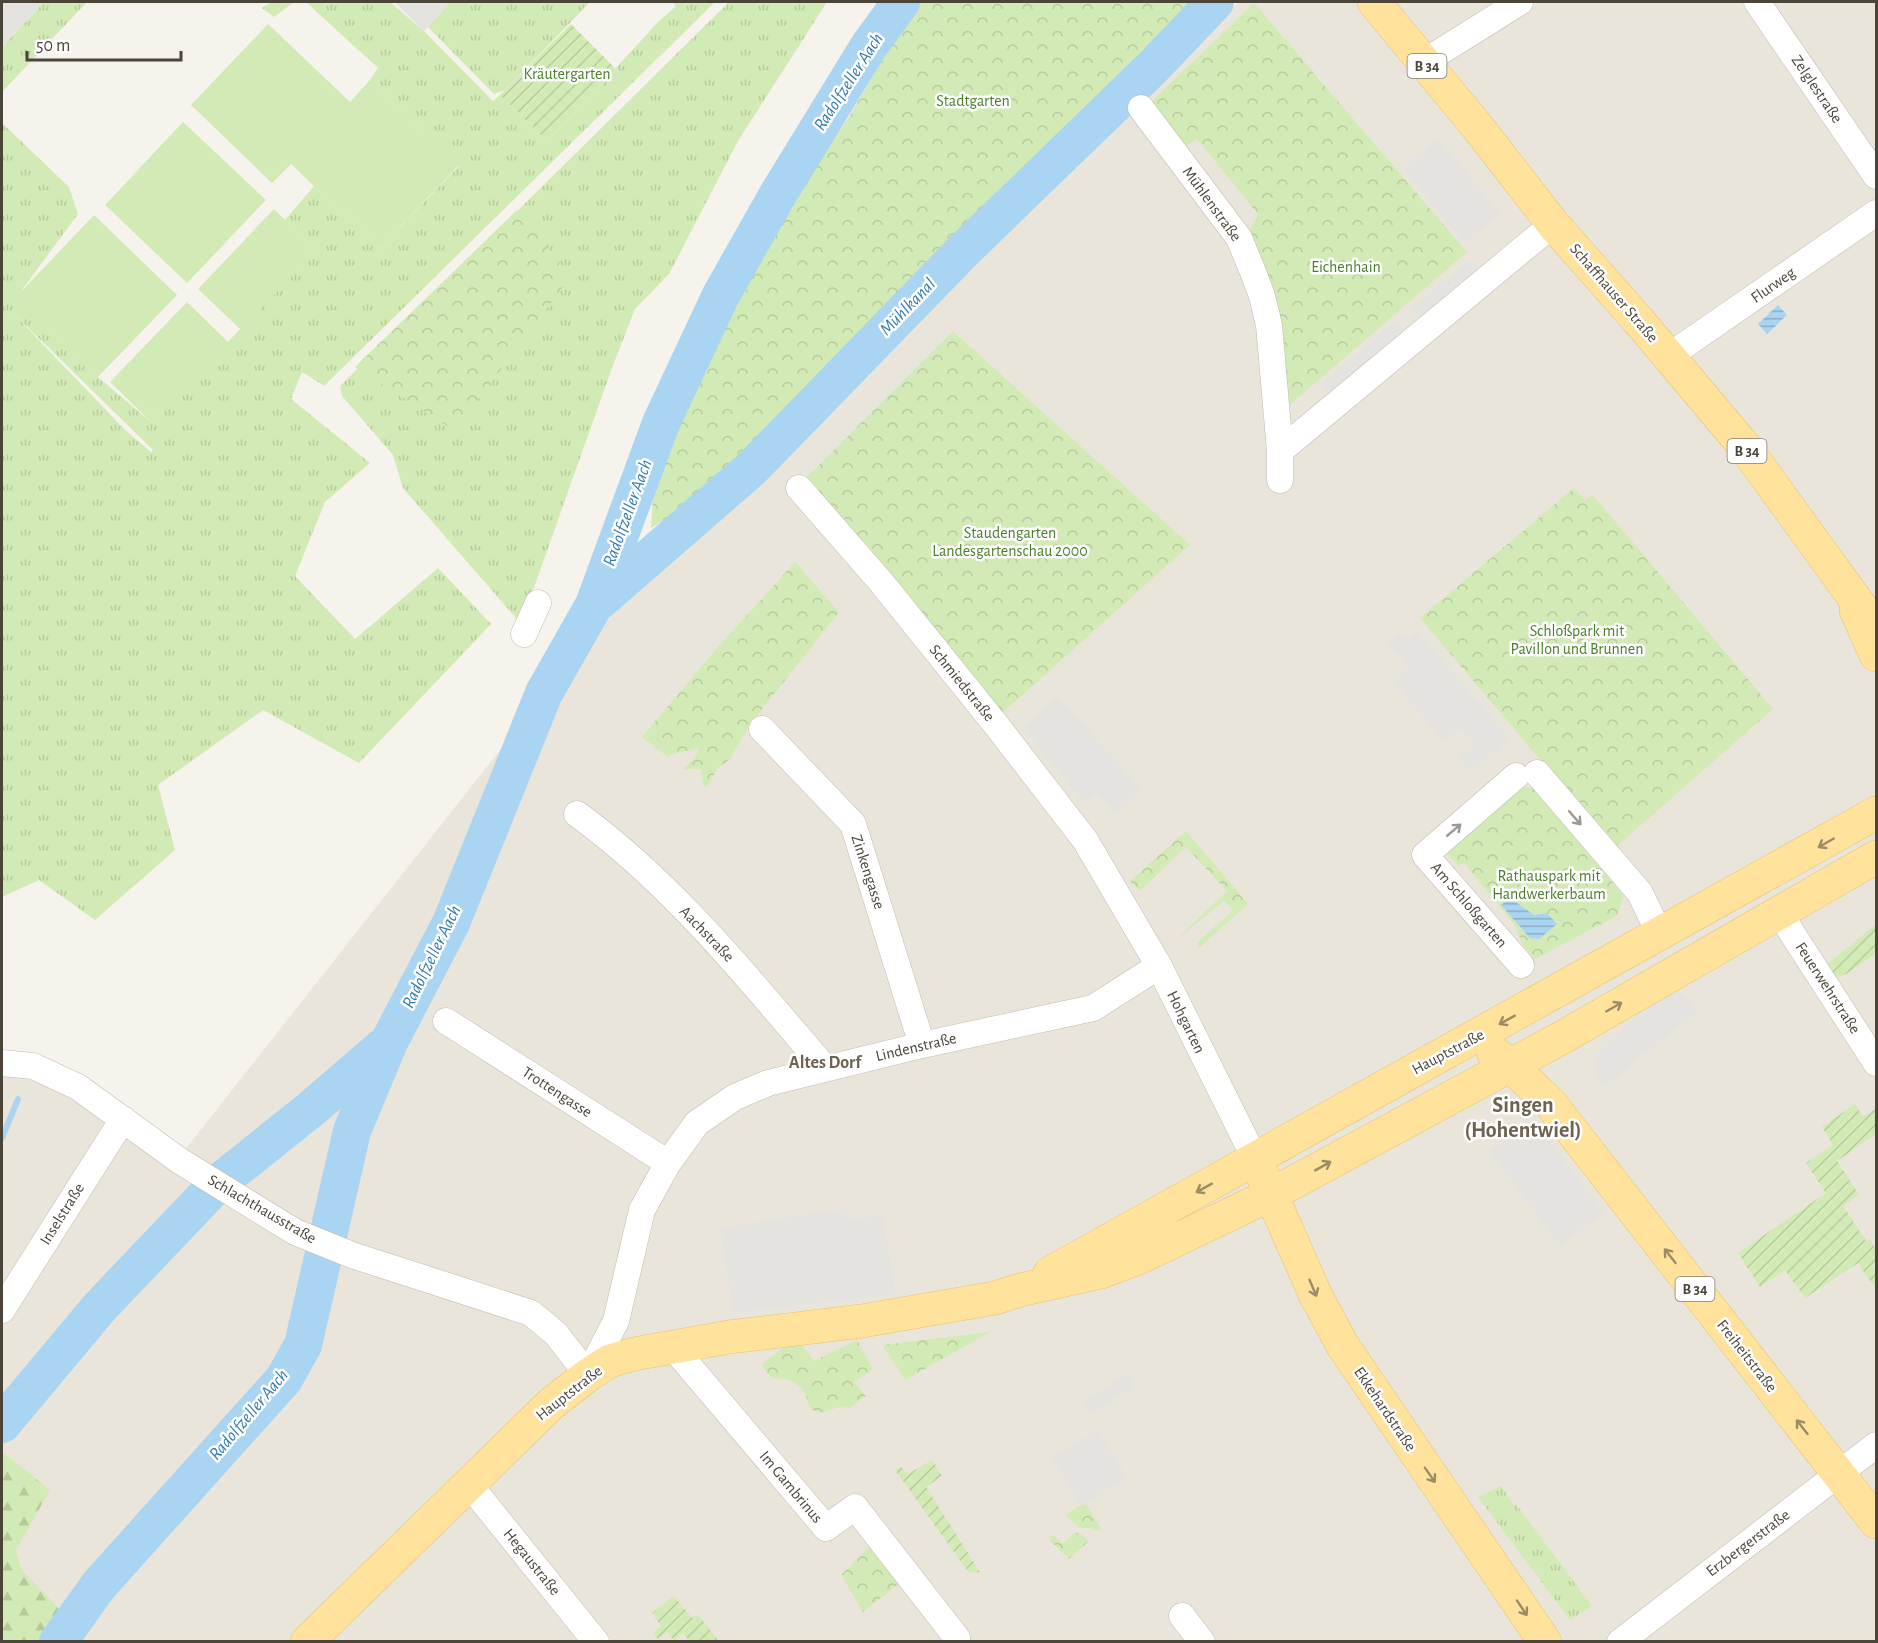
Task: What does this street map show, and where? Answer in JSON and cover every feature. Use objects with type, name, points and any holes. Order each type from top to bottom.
[{"type":"main road","name":"Schaffhauser Straße","points":[[1374,2],[1553,224],[1669,356],[1744,446],[1876,628]]},
{"type":"main road","name":"Schaffhauser Straße","points":[[1847,589],[1876,656]]},
{"type":"main road","name":"Hauptstraße","points":[[1020,1290],[1876,813]]},
{"type":"main road","name":"Hauptstraße","points":[[307,1641],[551,1404],[610,1361],[672,1346],[779,1330],[862,1321],[995,1298],[1020,1290],[1101,1272],[1143,1256],[1272,1194],[1563,1036],[1876,857]]},
{"type":"main road","points":[[1551,1104],[1551,1069],[1563,1036]]},
{"type":"main road","name":"Freiheitstraße","points":[[1475,1038],[1509,1064],[1551,1104],[1876,1522]]},
{"type":"main road","name":"Ekkehardstraße","points":[[1255,1159],[1316,1296],[1343,1347],[1545,1641]]},
{"type":"street","points":[[1424,62],[1520,2]]},
{"type":"street","name":"Zelglestraße","points":[[1757,2],[1876,176]]},
{"type":"street","name":"Mühlenstraße","points":[[1141,108],[1239,238],[1262,296],[1269,325],[1280,452],[1280,480]]},
{"type":"street","name":"Flurweg","points":[[1669,356],[1876,213]]},
{"type":"street","points":[[1280,452],[1553,224]]},
{"type":"street","name":"Schmiedstraße","points":[[800,488],[880,582],[1075,824],[1114,886]]},
{"type":"street","points":[[524,634],[538,603]]},
{"type":"street","name":"Zinkengasse","points":[[762,729],[853,824],[922,1045]]},
{"type":"street","name":"Am Schloßgarten","points":[[1521,965],[1425,855],[1526,775],[1640,893],[1660,935]]},
{"type":"street","name":"Aachstraße","points":[[576,814],[623,850],[716,941],[825,1068]]},
{"type":"street","name":"Hohgarten","points":[[1114,886],[1159,966],[1255,1159]]},
{"type":"street","name":"Feuerwehrstraße","points":[[1781,911],[1790,930],[1876,1063]]},
{"type":"street","name":"Lindenstraße","points":[[588,1375],[616,1321],[642,1210],[668,1163],[697,1123],[735,1097],[768,1083],[922,1045],[1093,1008],[1159,966]]},
{"type":"street","name":"Trottengasse","points":[[446,1021],[668,1163]]},
{"type":"street","name":"Schlachthausstraße","points":[[2,1063],[33,1066],[78,1087],[180,1161],[295,1232],[339,1251],[531,1313],[556,1334],[588,1375]]},
{"type":"street","name":"Inselstraße","points":[[2,1310],[123,1119]]},
{"type":"street","name":"Im Gambrinus","points":[[672,1346],[826,1528],[855,1507],[957,1638]]},
{"type":"street","name":"Erzbergerstraße","points":[[1620,1641],[1876,1445]]},
{"type":"street","name":"Hegaustraße","points":[[468,1483],[596,1641]]},
{"type":"street","points":[[1182,1616],[1202,1641]]},
{"type":"shaded area","points":[[2,2],[44,2],[2,47]]},
{"type":"shaded area","points":[[394,2],[451,2],[424,31]]},
{"type":"shaded area","points":[[1239,2],[1876,2],[1876,1641],[2,1641],[2,1069],[31,1071],[180,1156],[631,584]]},
{"type":"shaded area","points":[[1438,138],[1500,213],[1464,243],[1403,168]]},
{"type":"shaded area","points":[[1470,260],[1486,280],[1427,329],[1411,309]]},
{"type":"shaded area","points":[[1396,321],[1413,341],[1337,403],[1321,383]]},
{"type":"shaded area","points":[[1418,631],[1509,738],[1470,772],[1459,759],[1475,745],[1460,728],[1444,741],[1393,682],[1409,668],[1388,644],[1403,632],[1409,639]]},
{"type":"shaded area","points":[[1058,696],[1141,791],[1116,814],[1096,792],[1084,803],[1023,727]]},
{"type":"shaded area","points":[[1676,989],[1698,1012],[1608,1085],[1597,1081],[1595,1057],[1634,1017]]},
{"type":"shaded area","points":[[1533,1119],[1604,1213],[1560,1246],[1489,1151]]},
{"type":"shaded area","points":[[845,1208],[850,1221],[882,1214],[896,1294],[734,1313],[720,1228]]},
{"type":"shaded area","points":[[1130,1372],[1133,1387],[1088,1416],[1084,1402]]},
{"type":"shaded area","points":[[1097,1430],[1126,1475],[1121,1481],[1081,1505],[1052,1458]]},
{"type":"green space","points":[[44,2],[87,2],[2,92],[2,47]]},
{"type":"green space","points":[[272,2],[294,2],[274,17],[262,8]]},
{"type":"green space","points":[[306,2],[390,2],[424,31],[493,101],[500,95],[547,141],[617,70],[616,68],[658,22],[676,6],[672,2],[715,2],[324,386],[302,372],[291,399],[370,463],[325,502],[295,576],[355,639],[438,568],[491,624],[359,763],[263,710],[158,785],[175,850],[95,920],[39,880],[2,897],[2,123],[69,187],[78,214],[16,298],[98,377],[151,422],[316,250],[285,220],[314,186],[379,249],[459,166],[370,80],[378,68]],"holes":[[[12,312],[153,450],[151,452],[125,430]]]},
{"type":"green space","points":[[434,2],[590,2],[505,90],[494,94],[428,27],[439,15]]},
{"type":"green space","points":[[729,2],[827,2],[738,141],[669,274],[635,309],[521,624],[403,488],[393,455],[342,396],[340,386]]},
{"type":"green space","name":"Stadtgarten","points":[[917,2],[1216,2],[962,248],[750,467],[651,528],[658,412],[796,190],[847,120]]},
{"type":"green space","name":"Eichenhain","points":[[1254,3],[1467,252],[1285,409],[1245,241],[1258,214],[1197,139],[1181,149],[1147,106]]},
{"type":"green space","points":[[268,24],[350,102],[370,80],[459,165],[379,249],[291,164],[272,183],[191,105]]},
{"type":"green space","name":"Kräutergarten","points":[[571,24],[617,70],[547,141],[500,95]]},
{"type":"green space","points":[[183,122],[266,200],[187,283],[105,205]]},
{"type":"green space","points":[[274,209],[316,250],[241,330],[198,289]]},
{"type":"green space","points":[[517,210],[571,276],[455,431],[355,367]]},
{"type":"green space","points":[[94,215],[177,295],[98,377],[15,298]]},
{"type":"green space","points":[[187,302],[229,343],[151,422],[110,382]]},
{"type":"green space","name":"Staudengarten Landesgartenschau 2000","points":[[953,331],[1190,545],[1000,715],[801,483]]},
{"type":"green space","name":"Schloßpark mit Pavillon und Brunnen","points":[[1574,488],[1585,500],[1593,495],[1773,709],[1615,848],[1420,618]]},
{"type":"green space","points":[[795,562],[839,612],[749,726],[730,759],[718,768],[706,788],[703,785],[701,769],[683,769],[700,748],[668,757],[642,737],[717,648]]},
{"type":"green space","name":"Rathauspark mit Handwerkerbaum","points":[[1515,786],[1533,788],[1623,895],[1618,915],[1535,959],[1523,945],[1514,924],[1464,863],[1458,866],[1442,848]]},
{"type":"green space","points":[[1186,831],[1248,904],[1199,948],[1197,943],[1233,910],[1224,901],[1174,942],[1227,891],[1186,847],[1140,891],[1130,881]]},
{"type":"green space","points":[[1876,924],[1876,956],[1875,954],[1846,974],[1831,980],[1825,966]]},
{"type":"green space","points":[[1855,1104],[1863,1117],[1876,1108],[1876,1134],[1837,1161],[1859,1195],[1843,1206],[1866,1241],[1870,1239],[1876,1250],[1876,1263],[1872,1265],[1876,1272],[1876,1290],[1858,1263],[1805,1298],[1785,1270],[1760,1287],[1738,1253],[1826,1193],[1806,1163],[1833,1145],[1822,1127]]},
{"type":"green space","points":[[990,1332],[905,1380],[882,1345]]},
{"type":"green space","points":[[796,1337],[814,1361],[857,1340],[873,1369],[854,1382],[866,1396],[849,1408],[839,1407],[826,1412],[817,1412],[811,1408],[805,1394],[795,1383],[782,1378],[773,1379],[761,1365]]},
{"type":"green space","points":[[4,1453],[50,1490],[16,1550],[21,1569],[65,1615],[47,1641],[2,1641],[2,1457]]},
{"type":"green space","points":[[932,1460],[942,1476],[926,1487],[980,1572],[969,1573],[895,1470],[901,1467],[908,1474]]},
{"type":"green space","points":[[1501,1486],[1592,1606],[1570,1620],[1478,1497]]},
{"type":"green space","points":[[1086,1504],[1101,1529],[1096,1531],[1090,1528],[1080,1528],[1065,1515]]},
{"type":"green space","points":[[1074,1533],[1079,1533],[1089,1541],[1069,1559],[1050,1541],[1050,1536],[1054,1536],[1063,1543]]},
{"type":"green space","points":[[879,1538],[909,1576],[863,1612],[841,1575]]},
{"type":"green space","points":[[674,1596],[692,1618],[698,1615],[719,1641],[690,1641],[683,1634],[674,1641],[667,1632],[658,1639],[653,1633],[661,1626],[652,1613]]},
{"type":"water","points":[[1778,305],[1787,315],[1767,334],[1758,324]]},
{"type":"water","points":[[1510,898],[1534,915],[1547,913],[1557,924],[1539,939],[1530,938],[1501,905]]},
{"type":"waterway","name":"Radolfzeller Aach","points":[[58,1642],[99,1585],[284,1379],[303,1345],[352,1131],[389,1042],[451,923],[544,693],[594,605],[661,423],[721,295],[777,196],[869,46],[901,2]]},
{"type":"waterway","name":"Mühlkanal","points":[[597,603],[751,469],[964,250],[1153,67],[1215,2]]},
{"type":"waterway","name":"Radolfzeller Aach","points":[[2,1424],[99,1308],[216,1185],[311,1109],[383,1047]]},
{"type":"waterway","points":[[2,1138],[18,1099]]},
{"type":"district","name":"Altes Dorf","points":[[825,1063]]},
{"type":"district","name":"Singen (Hohentwiel)","points":[[1523,1118]]}]
